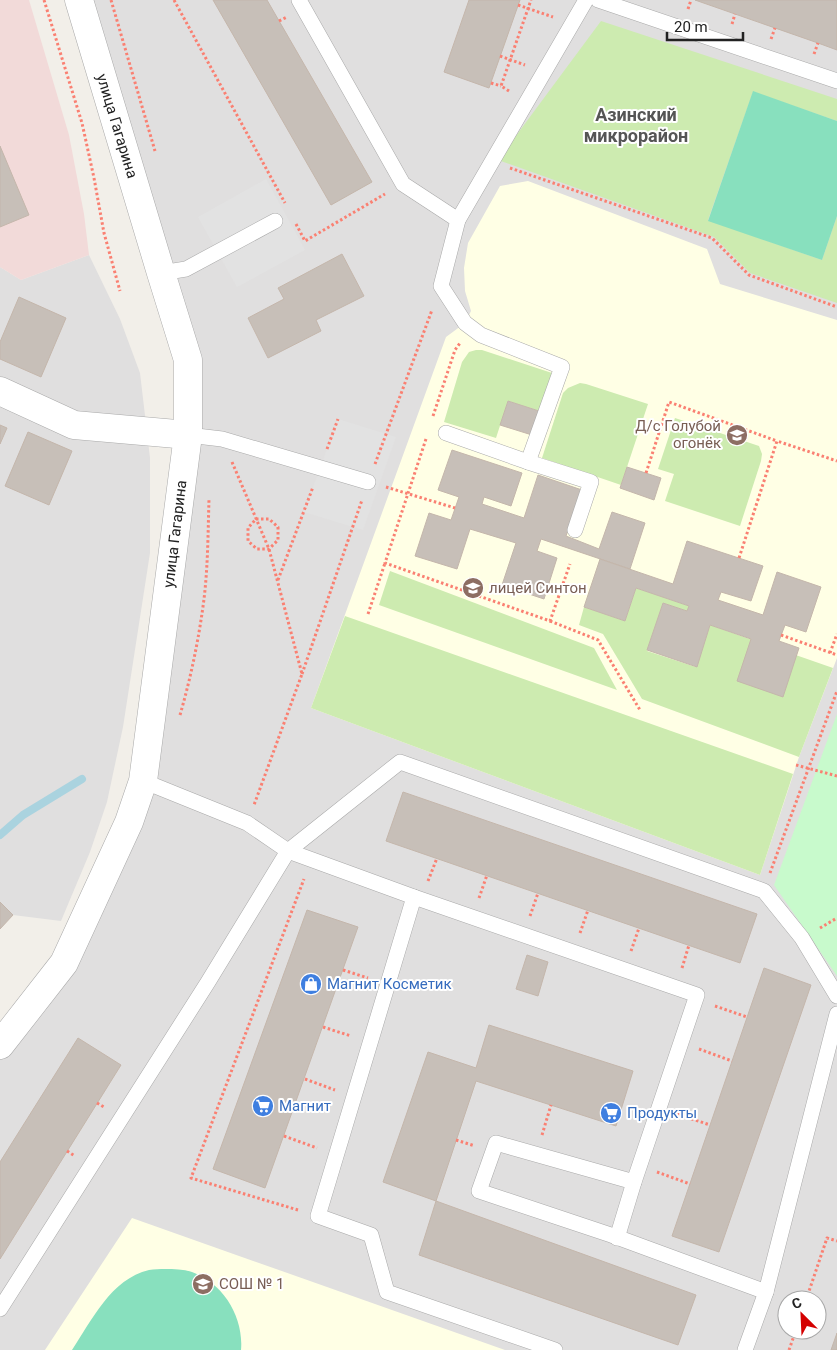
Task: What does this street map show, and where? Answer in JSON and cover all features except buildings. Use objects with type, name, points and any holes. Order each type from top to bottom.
[{"type":"street","name":"улица Гагарина","points":[[0,1045],[64,963],[129,822],[143,781],[188,434],[188,360],[79,0]]},
{"type":"street","points":[[0,391],[74,425],[188,434]]},
{"type":"lane","points":[[300,0],[403,184],[458,220]]},
{"type":"lane","points":[[528,462],[562,367],[481,336],[465,323],[441,286],[458,220],[586,0]]},
{"type":"lane","points":[[598,0],[837,81]]},
{"type":"lane","points":[[161,273],[186,269],[275,221]]},
{"type":"lane","points":[[446,433],[591,482],[575,530]]},
{"type":"lane","points":[[188,434],[222,439],[368,482]]},
{"type":"lane","points":[[0,1309],[208,982],[288,851],[400,762],[764,891],[802,938],[837,996]]},
{"type":"lane","points":[[143,781],[247,823],[288,851],[414,897],[697,994],[639,1166],[617,1238]]},
{"type":"lane","points":[[414,897],[318,1216],[371,1235],[387,1292],[555,1350]]},
{"type":"lane","points":[[745,1350],[766,1292],[837,1014]]},
{"type":"lane","points":[[634,1182],[496,1143],[479,1191],[766,1292]]},
{"type":"path","points":[[44,0],[82,123],[104,233],[120,291]]},
{"type":"path","points":[[174,0],[286,206]]},
{"type":"path","points":[[501,86],[531,0]]},
{"type":"path","points":[[518,5],[572,23]]},
{"type":"path","points":[[500,56],[545,72]]},
{"type":"path","points":[[491,83],[501,86],[527,103]]},
{"type":"path","points":[[493,162],[712,238],[749,275],[837,307]]},
{"type":"path","points":[[296,223],[305,241],[403,184]]},
{"type":"path","points":[[247,823],[302,674],[368,482],[441,286]]},
{"type":"path","points":[[432,422],[455,350],[472,329]]},
{"type":"path","points":[[646,472],[669,402],[777,442],[837,461]]},
{"type":"path","points":[[278,580],[338,419]]},
{"type":"path","points":[[368,614],[429,430]]},
{"type":"path","points":[[222,439],[270,549],[302,674]]},
{"type":"path","points":[[739,558],[777,442]]},
{"type":"path","points":[[409,494],[455,508]]},
{"type":"path","points":[[256,519],[269,519],[278,527],[278,540],[270,549],[257,549],[248,541],[248,528],[256,519]]},
{"type":"path","points":[[385,564],[550,621],[598,640],[640,710]]},
{"type":"path","points":[[550,621],[570,564]]},
{"type":"path","points":[[830,653],[837,634]]},
{"type":"path","points":[[781,635],[837,656]]},
{"type":"path","points":[[764,891],[837,691]]},
{"type":"path","points":[[796,765],[837,776]]},
{"type":"path","points":[[297,896],[192,1178],[318,1216]]},
{"type":"path","points":[[343,970],[388,985]]},
{"type":"path","points":[[695,1000],[747,1017]]},
{"type":"path","points":[[323,1027],[370,1043]]},
{"type":"path","points":[[681,1043],[732,1061]]},
{"type":"path","points":[[304,1079],[354,1096]]},
{"type":"path","points":[[535,1154],[552,1105]]},
{"type":"path","points":[[659,1108],[710,1125]]},
{"type":"path","points":[[284,1136],[337,1155]]},
{"type":"path","points":[[639,1166],[690,1184]]},
{"type":"path","points":[[809,1290],[827,1238],[837,1241]]},
{"type":"shaded area","points":[[0,0],[29,0],[69,135],[84,214],[89,255],[21,280],[0,267]]},
{"type":"shaded area","points":[[79,0],[837,0],[837,1350],[0,1350],[0,1045],[64,963],[129,822],[188,360]]},
{"type":"shaded area","points":[[266,179],[305,250],[237,287],[198,217]]},
{"type":"shaded area","points":[[528,181],[707,249],[720,284],[837,320],[837,658],[799,757],[760,875],[311,708],[446,337],[465,323],[471,311],[465,291],[464,268],[468,243],[500,186]]},
{"type":"shaded area","points":[[89,255],[120,319],[140,373],[150,458],[150,553],[123,727],[107,802],[90,852],[61,921],[13,915],[0,902],[0,267],[21,280]]},
{"type":"shaded area","points":[[338,419],[396,437],[363,530],[304,512]]},
{"type":"shaded area","name":"СОШ № 1","points":[[132,1218],[505,1350],[45,1350]]},
{"type":"green space","points":[[601,21],[837,99],[837,121],[753,92],[708,220],[822,260],[837,216],[837,303],[750,273],[714,237],[498,160]]},
{"type":"green space","points":[[753,91],[837,121],[837,216],[822,260],[708,221]]},
{"type":"green space","points":[[482,350],[552,373],[539,411],[508,401],[496,438],[444,422],[462,362],[469,352]]},
{"type":"green space","points":[[580,383],[648,404],[621,485],[542,458],[563,393],[568,388]]},
{"type":"green space","points":[[675,418],[759,446],[762,454],[761,461],[740,526],[665,501],[674,474],[658,469]]},
{"type":"green space","points":[[390,571],[594,648],[617,690],[379,605]]},
{"type":"green space","points":[[636,588],[689,606],[687,611],[663,603],[647,651],[696,667],[710,625],[833,668],[799,757],[642,699],[603,634],[579,625],[584,607],[625,621]]},
{"type":"green space","points":[[345,616],[793,774],[760,875],[311,708]]},
{"type":"green space","points":[[837,714],[837,976],[774,885]]},
{"type":"green space","points":[[165,1269],[192,1272],[213,1284],[222,1293],[235,1314],[239,1325],[241,1350],[72,1350],[95,1314],[113,1291],[136,1275],[149,1270]]},
{"type":"waterway","points":[[0,835],[23,815],[82,779]]},
{"type":"place","name":"Д/с Голубой огонёк","points":[[737,435]]},
{"type":"place","name":"лицей Синтон","points":[[473,588]]},
{"type":"place","name":"Магнит Косметик","points":[[311,984]]},
{"type":"place","name":"Магнит","points":[[263,1106]]},
{"type":"place","name":"Продукты","points":[[611,1113]]},
{"type":"place","name":"СОШ № 1","points":[[203,1284]]},
{"type":"district","name":"Азинский микрорайон","points":[[636,124]]}]
